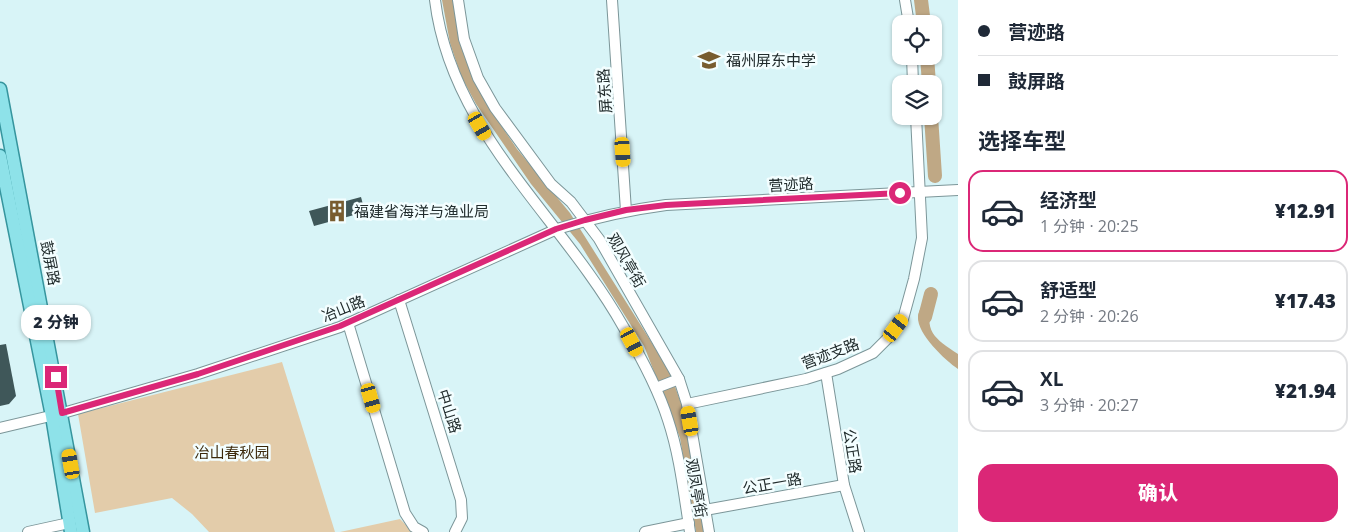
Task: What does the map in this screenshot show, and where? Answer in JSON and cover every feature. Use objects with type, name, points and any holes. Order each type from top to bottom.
[{"type":"main road","name":"鼓屏路","points":[[0,89],[57,415],[70,527]]},
{"type":"main road","name":"鼓屏路","points":[[0,156],[83,532]]},
{"type":"street","points":[[435,0],[442,39],[451,68],[472,113],[504,163],[556,229]]},
{"type":"street","name":"观风亭街","points":[[458,0],[464,39],[478,78],[495,108],[551,184],[571,202],[599,239],[679,379],[686,404],[709,532]]},
{"type":"street","name":"屏东路","points":[[612,0],[626,210]]},
{"type":"street","points":[[905,0],[907,15]]},
{"type":"street","name":"营迹支路","points":[[686,404],[826,373],[857,362],[873,352],[902,319],[914,280],[922,238],[916,125]]},
{"type":"street","name":"营迹路","points":[[626,210],[666,205],[958,190]]},
{"type":"street","name":"冶山路","points":[[0,428],[57,415],[198,374],[348,323],[556,229],[626,210]]},
{"type":"street","name":"观凤亭街","points":[[556,229],[624,326],[656,388],[669,421],[689,528]]},
{"type":"street","name":"中山路","points":[[399,300],[456,483],[462,518],[455,532]]},
{"type":"street","points":[[348,323],[404,513],[414,527],[423,532]]},
{"type":"street","name":"公正路","points":[[826,373],[844,485],[859,532]]},
{"type":"street","points":[[656,388],[679,379]]},
{"type":"street","name":"公正一路","points":[[705,510],[844,485]]},
{"type":"street","points":[[28,532],[70,527]]},
{"type":"street","points":[[645,532],[689,528]]},
{"type":"green space","name":"冶山春秋园","points":[[282,362],[335,532],[209,532],[192,514],[172,498],[95,513],[78,414]]},
{"type":"green space","points":[[400,519],[413,532],[340,532]]},
{"type":"shaded area","points":[[442,0],[453,0],[459,41],[472,76],[492,112],[517,149],[570,213],[669,370],[685,414],[705,532],[696,532],[680,438],[644,346],[580,244],[531,184],[476,104],[461,76],[450,43]]},
{"type":"shaded area","points":[[925,299],[934,302],[929,320],[930,327],[937,338],[958,354],[958,369],[939,353],[922,331],[918,317]]},
{"type":"building","name":"福建省海洋与渔业局","points":[[361,197],[365,212],[314,226],[309,211]]},
{"type":"building","points":[[6,344],[16,396],[9,404],[0,406],[0,345]]},
{"type":"waterway","points":[[921,0],[923,15]]},
{"type":"waterway","points":[[928,65],[928,75]]},
{"type":"waterway","points":[[932,125],[935,176]]},
{"type":"waterway","points":[[925,317],[931,294]]},
{"type":"place","name":"福州屏东中学","points":[[709,60]]},
{"type":"place","name":"福建省海洋与渔业局","points":[[337,211]]},
{"type":"route","points":[[56,377],[62,413],[198,374],[340,326],[556,229],[626,210],[666,205],[900,193]]}]
